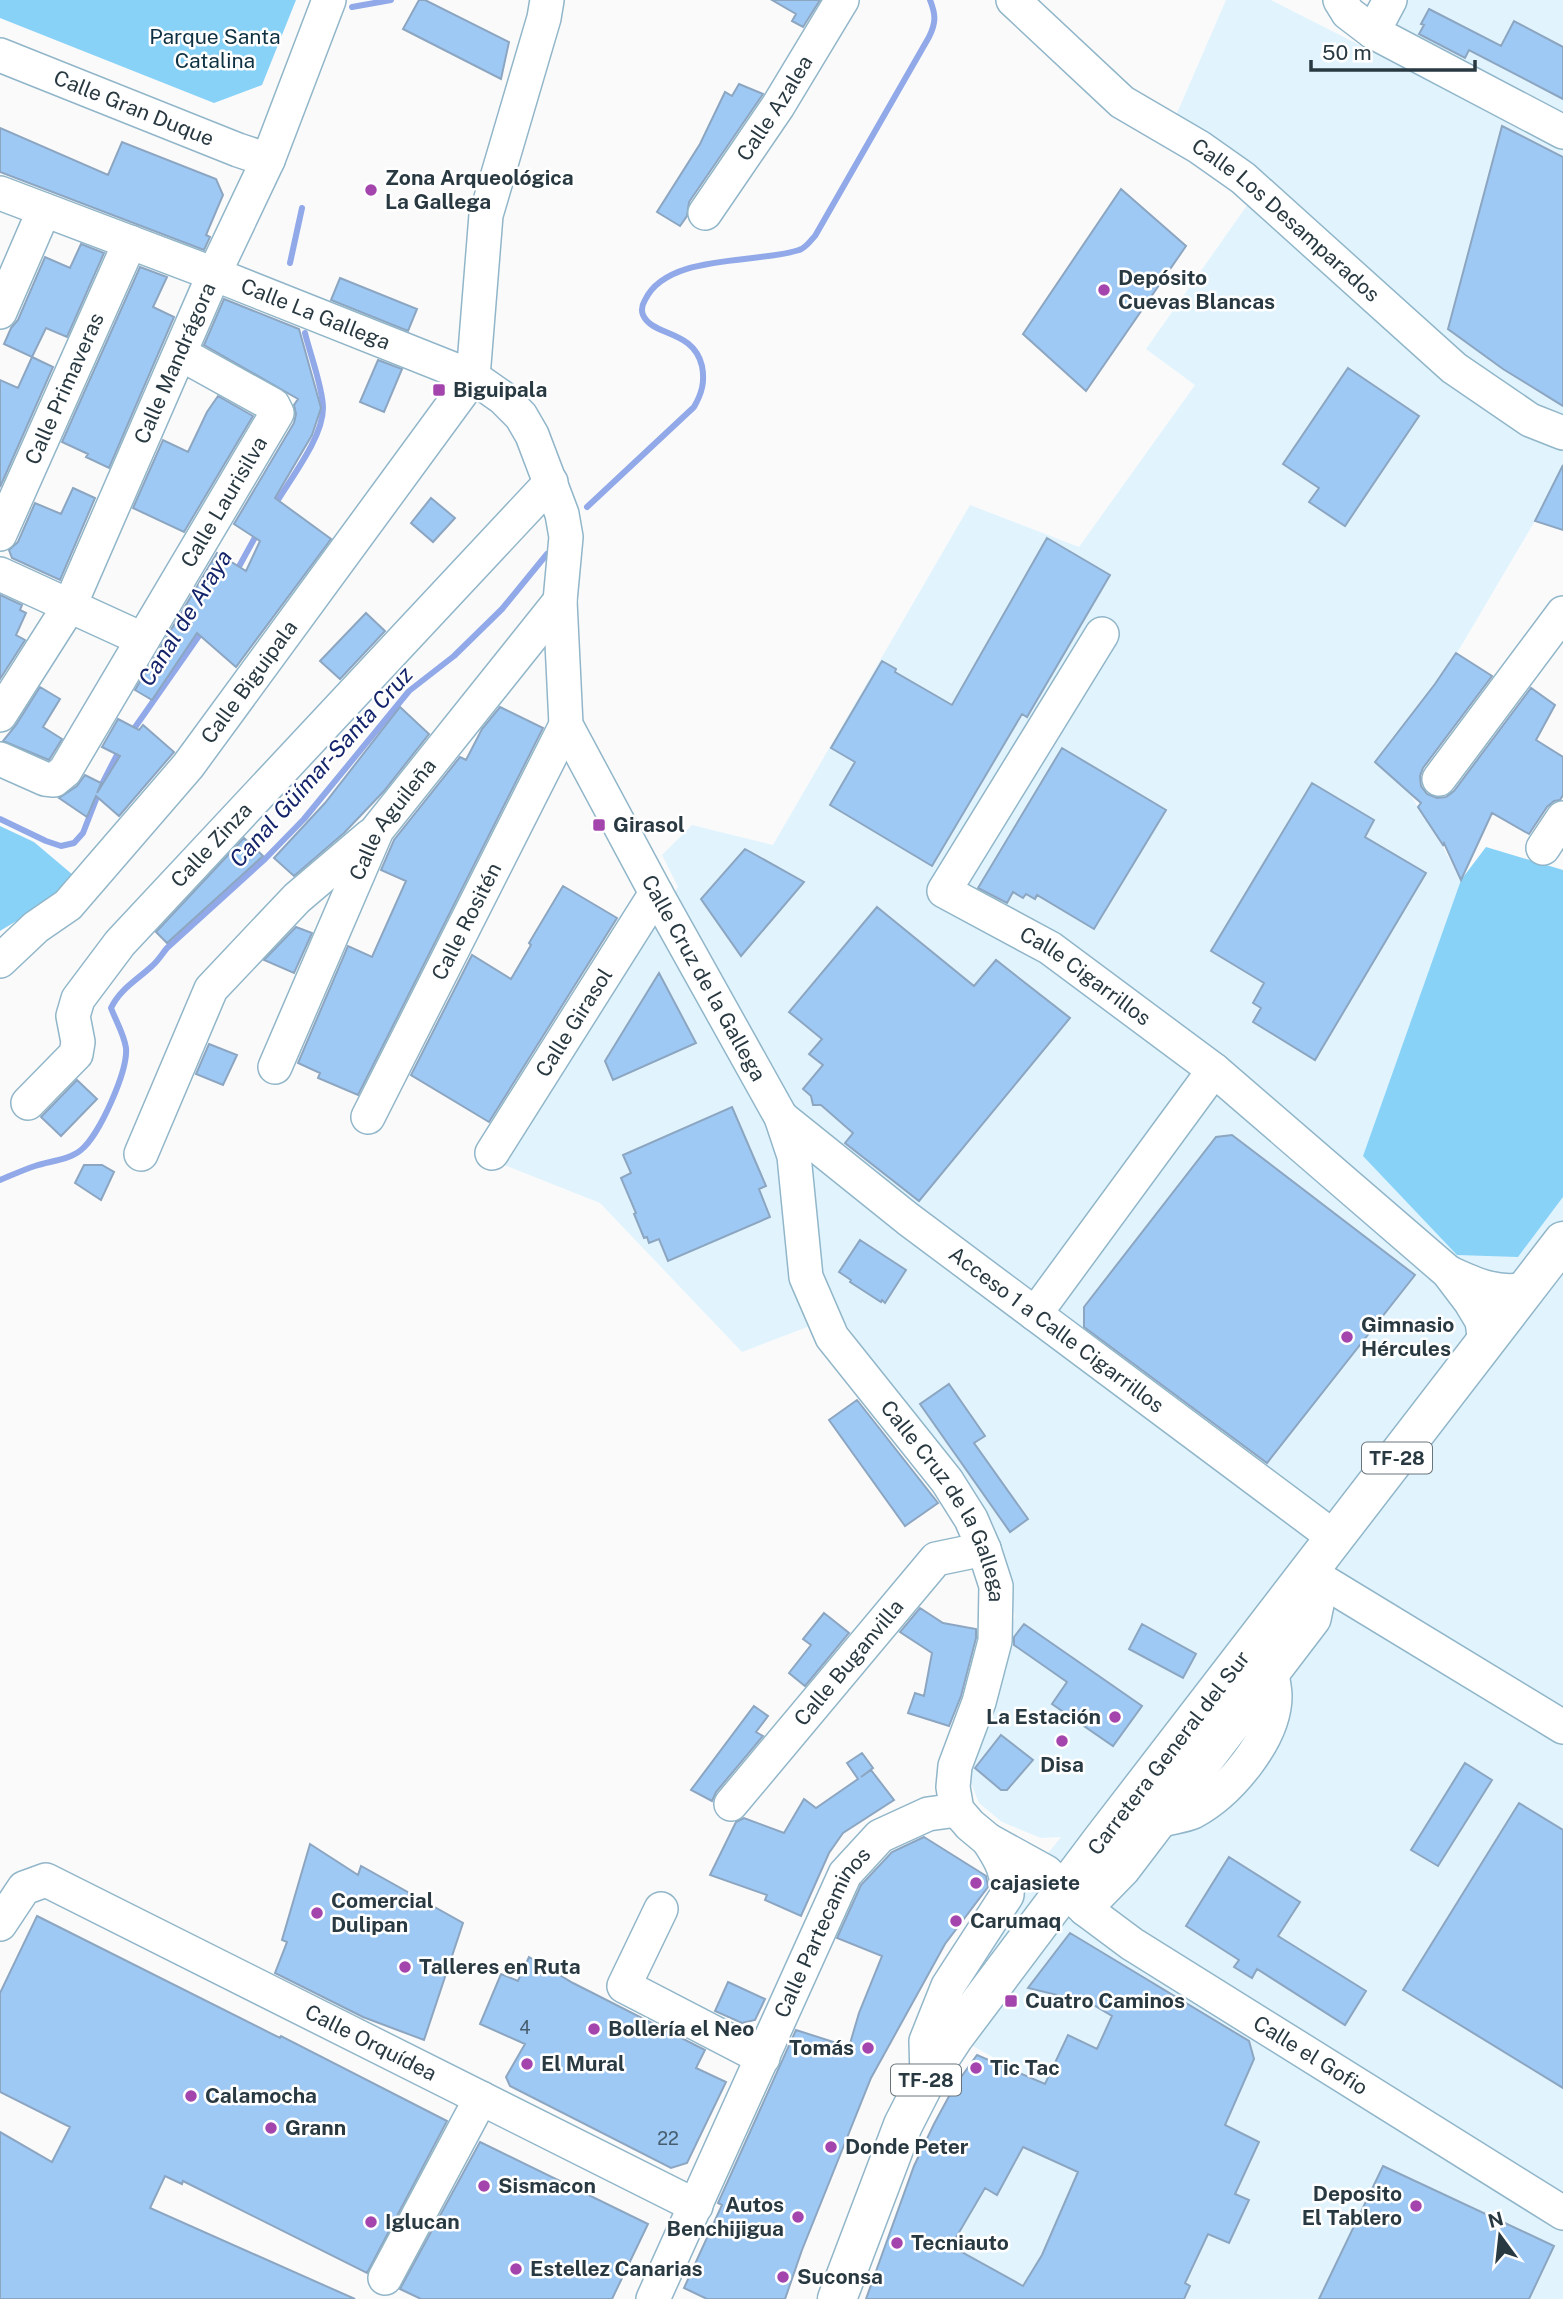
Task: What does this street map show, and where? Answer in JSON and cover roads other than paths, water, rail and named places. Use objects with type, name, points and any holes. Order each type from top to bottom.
[{"type":"main road","name":"Carretera General del Sur","points":[[836,2299],[903,2125],[927,2078],[954,2038],[1075,1899],[1315,1576],[1335,1538],[1563,1241]]},
{"type":"street","name":"Calle Mandrágora","points":[[0,715],[70,605],[214,274],[268,160],[329,0]]},
{"type":"street","points":[[473,377],[486,215],[547,0]]},
{"type":"street","name":"Calle Azalea","points":[[705,213],[778,106],[842,0]]},
{"type":"street","name":"Calle Los Desamparados","points":[[1013,0],[1122,102],[1199,147],[1243,178],[1454,368],[1530,420],[1563,433]]},
{"type":"street","points":[[1340,0],[1348,13],[1373,32],[1563,132]]},
{"type":"street","points":[[1373,32],[1390,0]]},
{"type":"street","name":"Calle Gran Duque","points":[[0,55],[268,160]]},
{"type":"street","name":"Calle La Gallega","points":[[0,193],[473,377]]},
{"type":"street","points":[[0,312],[44,210]]},
{"type":"street","name":"Calle Primaveras","points":[[0,534],[130,242]]},
{"type":"street","name":"Calle Laurisilva","points":[[0,759],[45,779],[54,779],[65,771],[276,413],[273,405],[181,354]]},
{"type":"street","name":"Calle Cruz de la Gallega","points":[[473,377],[503,398],[521,416],[532,435],[551,482],[562,514],[566,537],[560,601],[566,725],[781,1117],[794,1156],[806,1277],[832,1337],[947,1481],[971,1519],[984,1549],[996,1586],[995,1641],[978,1702],[955,1766],[953,1787],[957,1810]]},
{"type":"street","name":"Calle Biguipala","points":[[0,961],[36,928],[68,905],[188,766],[473,377]]},
{"type":"street","name":"Calle Zinza","points":[[28,1103],[76,1054],[78,1042],[73,1016],[78,999],[120,943],[551,482]]},
{"type":"street","points":[[0,574],[142,639]]},
{"type":"street","name":"Calle Aguileña","points":[[275,1067],[377,830],[560,601]]},
{"type":"street","points":[[1439,779],[1563,613]]},
{"type":"street","name":"Calle Cigarrillos","points":[[1102,634],[944,891],[1050,948],[1214,1070],[1448,1272]]},
{"type":"street","name":"Calle Rositén","points":[[368,1117],[566,725]]},
{"type":"street","points":[[1543,848],[1563,818]]},
{"type":"street","points":[[141,1154],[211,989],[297,898],[377,830]]},
{"type":"street","name":"Calle Girasol","points":[[492,1153],[656,892]]},
{"type":"street","points":[[1035,1314],[1214,1070]]},
{"type":"street","name":"Acceso 1 a Calle Cigarrillos","points":[[781,1117],[908,1219],[1335,1538]]},
{"type":"street","points":[[1448,1272],[1485,1289],[1512,1292],[1527,1289]]},
{"type":"street","points":[[1448,1272],[1482,1321],[1485,1344]]},
{"type":"street","name":"Calle Buganvilla","points":[[731,1804],[936,1559],[984,1549]]},
{"type":"street","points":[[957,1810],[988,1840],[1046,1872],[1075,1899],[1123,1870],[1314,1619],[1315,1576]]},
{"type":"street","points":[[1315,1576],[1563,1727]]},
{"type":"street","name":"Calle Partecaminos","points":[[653,2299],[845,1874],[880,1836],[928,1814],[957,1810]]},
{"type":"street","points":[[927,2078],[926,2041],[948,1986],[1007,1895],[1008,1882],[1004,1867],[988,1840]]},
{"type":"street","name":"Calle Orquídea","points":[[0,1924],[24,1888],[46,1880],[696,2206]]},
{"type":"street","name":"Calle el Gofio","points":[[1075,1899],[1132,1944],[1563,2213]]},
{"type":"street","points":[[661,1909],[624,1986],[762,2058]]},
{"type":"street","points":[[385,2278],[481,2098]]},
{"type":"waterway","name":"Canal de Araya","points":[[352,7],[391,0]]},
{"type":"waterway","name":"Canal Güímar-Santa Cruz","points":[[587,507],[694,407],[701,392],[703,372],[697,354],[682,339],[648,322],[642,311],[645,300],[656,285],[672,274],[692,267],[781,254],[799,250],[808,244],[929,37],[934,19],[930,0]]},
{"type":"waterway","name":"Canal de Araya","points":[[290,263],[302,208]]},
{"type":"waterway","name":"Canal de Araya","points":[[275,505],[305,458],[322,420],[321,391],[305,333]]},
{"type":"waterway","name":"Canal de Araya","points":[[236,572],[258,532]]},
{"type":"waterway","name":"Canal Güímar-Santa Cruz","points":[[0,1180],[71,1156],[88,1143],[111,1102],[125,1058],[125,1043],[111,1008],[119,995],[304,819],[409,691],[454,656],[502,609],[547,554]]},
{"type":"waterway","name":"Canal de Araya","points":[[131,733],[203,630]]},
{"type":"waterway","name":"Canal de Araya","points":[[0,819],[61,846],[74,843],[83,833],[102,784],[121,747]]},
{"type":"place","name":"Zona Arqueológica La Gallega","points":[[371,190]]},
{"type":"place","name":"Depósito Cuevas Blancas","points":[[1104,290]]},
{"type":"place","name":"Biguipala","points":[[439,390]]},
{"type":"place","name":"Girasol","points":[[599,825]]},
{"type":"place","name":"Gimnasio Hércules","points":[[1347,1337]]},
{"type":"place","name":"La Estación","points":[[1115,1717]]},
{"type":"place","name":"Disa","points":[[1062,1741]]},
{"type":"place","name":"cajasiete","points":[[976,1883]]},
{"type":"place","name":"Comercial Dulipan","points":[[317,1913]]},
{"type":"place","name":"Carumaq","points":[[956,1921]]},
{"type":"place","name":"Talleres en Ruta","points":[[405,1967]]},
{"type":"place","name":"Cuatro Caminos","points":[[1011,2001]]},
{"type":"place","name":"Bollería el Neo","points":[[594,2029]]},
{"type":"place","name":"Tomás","points":[[868,2048]]},
{"type":"place","name":"El Mural","points":[[527,2064]]},
{"type":"place","name":"Tic Tac","points":[[976,2068]]},
{"type":"place","name":"Calamocha","points":[[191,2096]]},
{"type":"place","name":"Grann","points":[[271,2128]]},
{"type":"place","name":"Donde Peter","points":[[831,2147]]},
{"type":"place","name":"Sismacon","points":[[484,2186]]},
{"type":"place","name":"Deposito El Tablero","points":[[1416,2206]]},
{"type":"place","name":"Autos Benchijigua","points":[[798,2217]]},
{"type":"place","name":"Iglucan","points":[[371,2222]]},
{"type":"place","name":"Tecniauto","points":[[897,2243]]},
{"type":"place","name":"Estellez Canarias","points":[[516,2269]]},
{"type":"place","name":"Suconsa","points":[[783,2277]]},
{"type":"park label","name":"Parque Santa Catalina","points":[[215,49]]}]
